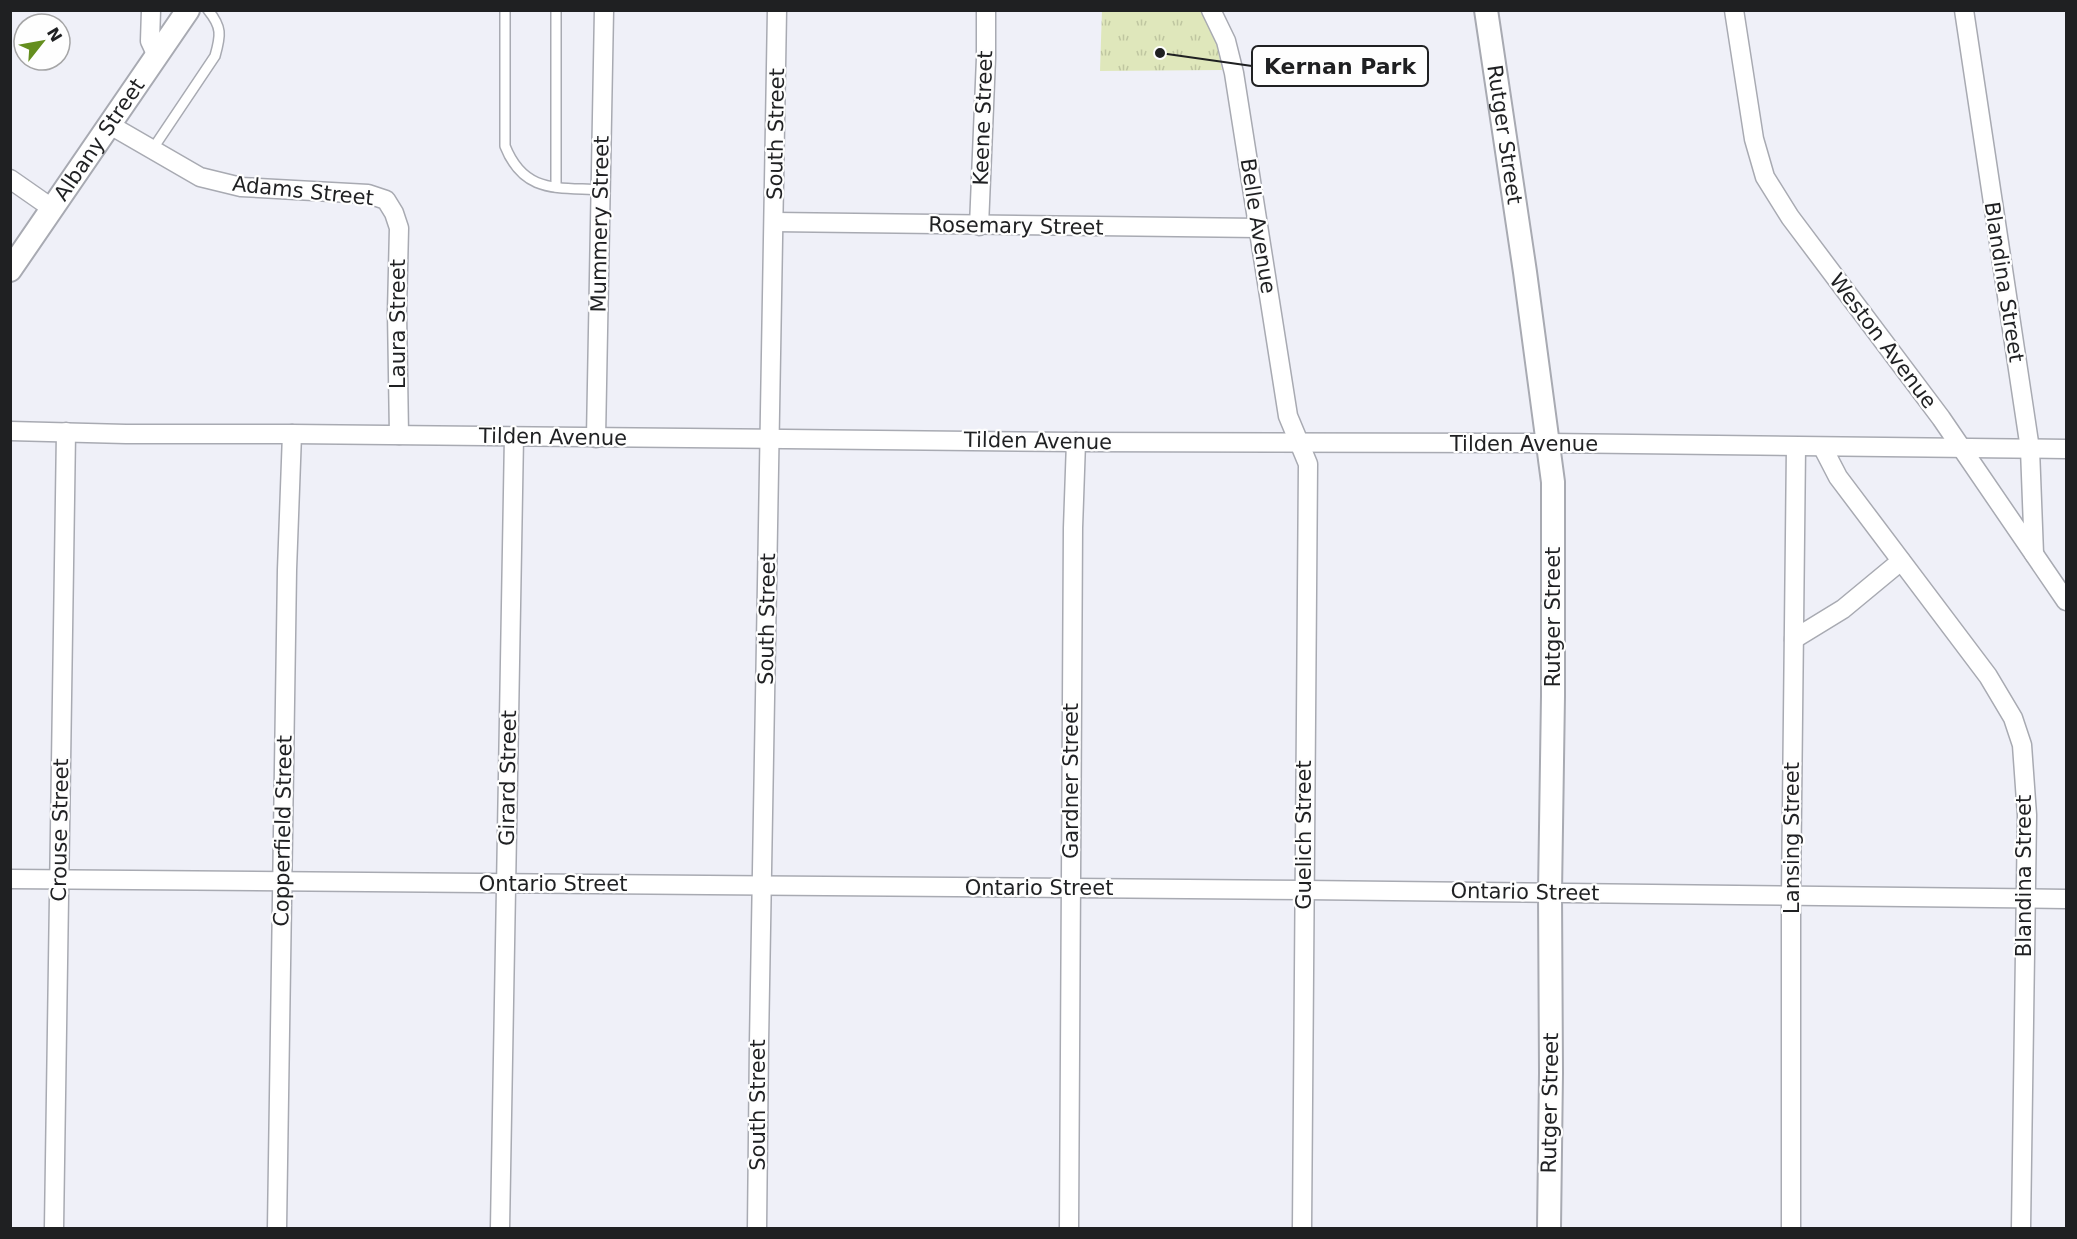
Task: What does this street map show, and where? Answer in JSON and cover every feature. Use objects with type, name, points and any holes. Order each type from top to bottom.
[{"type":"street","points":[[151,10],[150,41],[156,56]]},
{"type":"street","name":"Albany Street","points":[[10,270],[188,10]]},
{"type":"street","name":"Mummery Street","points":[[596,438],[604,10]]},
{"type":"street","name":"South Street","points":[[757,1228],[777,10]]},
{"type":"street","name":"Keene Street","points":[[978,226],[986,10]]},
{"type":"street","name":"Belle Avenue","points":[[1212,10],[1226,41],[1234,73],[1288,416],[1300,443]]},
{"type":"street","name":"Rutger Street","points":[[1486,10],[1553,482],[1551,1073],[1548,1228]]},
{"type":"street","name":"Weston Avenue","points":[[1734,10],[1754,139],[1765,177],[1790,217],[1941,418],[2067,601]]},
{"type":"street","name":"Blandina Street","points":[[1964,10],[2030,449],[2034,554]]},
{"type":"street","name":"Adams Street","points":[[110,125],[200,177],[241,187],[368,194],[386,200],[394,213]]},
{"type":"street","points":[[10,179],[53,209]]},
{"type":"street","name":"Laura Street","points":[[394,213],[399,228],[397,312],[399,435]]},
{"type":"street","name":"Rosemary Street","points":[[774,222],[1258,228]]},
{"type":"street","name":"Tilden Avenue","points":[[10,431],[596,438],[2067,449]]},
{"type":"street","name":"Crouse Street","points":[[54,1228],[66,432]]},
{"type":"street","name":"Copperfield Street","points":[[277,1228],[287,570],[292,434]]},
{"type":"street","name":"Girard Street","points":[[500,1228],[514,436]]},
{"type":"street","name":"Gardner Street","points":[[1069,1228],[1073,528],[1076,442]]},
{"type":"street","name":"Guelich Street","points":[[1300,443],[1308,464],[1302,1228]]},
{"type":"street","name":"Lansing Street","points":[[1791,1228],[1791,895],[1796,447]]},
{"type":"street","name":"Blandina Street","points":[[1823,448],[1838,477],[1989,676],[2017,729],[2022,745],[2027,815],[2020,1228]]},
{"type":"street","points":[[1794,639],[1843,609],[1901,561]]},
{"type":"street","name":"Ontario Street","points":[[10,879],[2067,899]]},
{"type":"lane","points":[[152,150],[215,56],[220,39],[217,22],[208,10]]},
{"type":"lane","points":[[506,10],[506,146],[510,157],[523,175],[542,186],[601,190]]},
{"type":"lane","points":[[556,10],[556,187]]},
{"type":"green space","points":[[1102,10],[1203,11],[1215,36],[1222,70],[1100,71]]},
{"type":"place","name":"Kernan Park","points":[[1160,53]]}]
